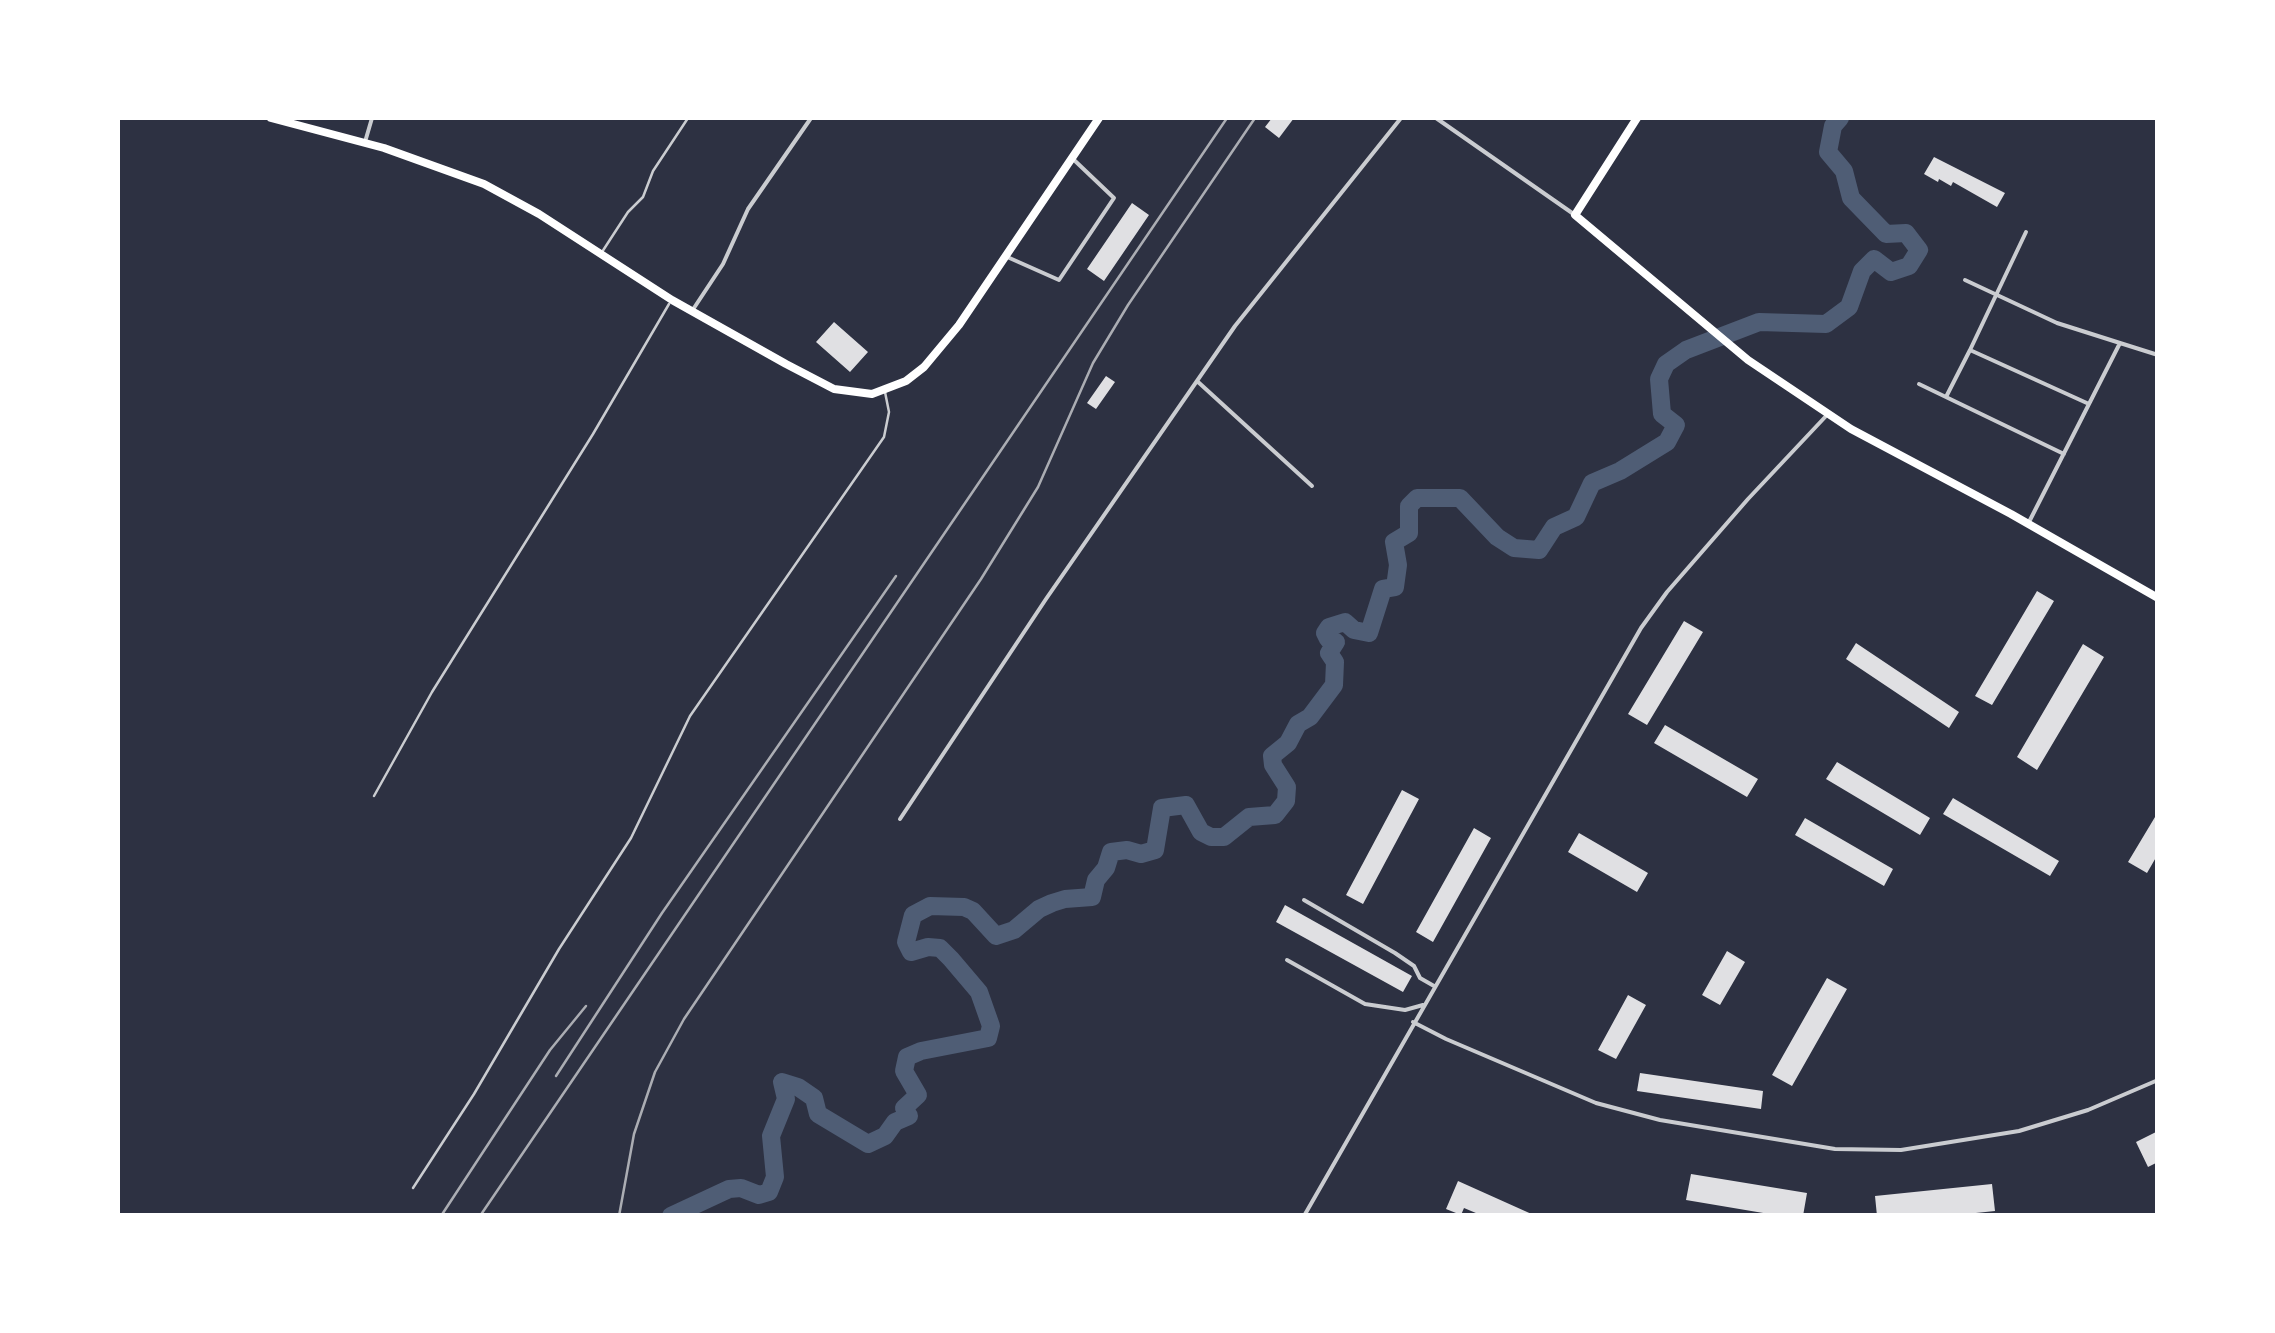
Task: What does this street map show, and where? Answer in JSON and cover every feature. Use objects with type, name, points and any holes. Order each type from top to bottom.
[{"type":"main road","points":[[271,118],[364,143],[484,184],[672,300],[834,388],[872,394],[924,367],[959,325],[1099,118]]},
{"type":"main road","points":[[1637,118],[1575,216],[1748,360],[1828,414],[2158,598]]},
{"type":"street","points":[[364,143],[372,118]]},
{"type":"street","points":[[692,311],[723,264],[748,209],[809,120],[800,118]]},
{"type":"street","points":[[900,820],[1235,326],[1401,118]]},
{"type":"street","points":[[1436,118],[1575,216]]},
{"type":"street","points":[[1005,256],[1060,280],[1114,198],[1072,158]]},
{"type":"street","points":[[1946,397],[2026,232]]},
{"type":"street","points":[[1965,280],[2057,323],[2158,354]]},
{"type":"street","points":[[2028,524],[2120,343]]},
{"type":"street","points":[[1970,350],[2089,404]]},
{"type":"street","points":[[1197,381],[1312,486]]},
{"type":"street","points":[[1919,384],[2064,454]]},
{"type":"street","points":[[1304,1216],[1641,628],[1748,499],[1828,414]]},
{"type":"street","points":[[1304,900],[1405,959],[1420,978],[1434,986]]},
{"type":"street","points":[[1286,960],[1366,1004],[1406,1010],[1423,1005]]},
{"type":"street","points":[[1414,1022],[1596,1103],[1660,1120],[1835,1149],[1901,1150],[2019,1130],[2088,1110],[2158,1080]]},
{"type":"lane","points":[[601,253],[642,197],[653,170],[688,118]]},
{"type":"lane","points":[[374,796],[432,692],[672,300]]},
{"type":"lane","points":[[412,1188],[631,838],[690,716],[884,437],[889,412],[884,391]]},
{"type":"building","points":[[1272,118],[1294,118],[1279,138],[1265,127]]},
{"type":"building","points":[[1934,157],[2005,193],[1997,207],[1953,182],[1951,186],[1924,174]]},
{"type":"building","points":[[1132,203],[1149,215],[1104,281],[1087,269]]},
{"type":"building","points":[[834,322],[868,352],[850,372],[816,342]]},
{"type":"building","points":[[1106,376],[1115,382],[1096,409],[1087,403]]},
{"type":"building","points":[[2037,591],[2054,601],[1992,705],[1975,696]]},
{"type":"building","points":[[1684,621],[1703,632],[1647,725],[1628,714]]},
{"type":"building","points":[[1856,643],[1959,712],[1949,728],[1846,659]]},
{"type":"building","points":[[2083,644],[2104,657],[2037,770],[2017,757]]},
{"type":"building","points":[[1665,725],[1758,779],[1747,797],[1654,743]]},
{"type":"building","points":[[1837,762],[1930,818],[1920,835],[1826,779]]},
{"type":"building","points":[[1402,790],[1419,799],[1363,904],[1346,895]]},
{"type":"building","points":[[1953,798],[2059,861],[2050,876],[1943,814]]},
{"type":"building","points":[[2158,812],[2158,854],[2147,873],[2128,862]]},
{"type":"building","points":[[1805,818],[1893,869],[1884,886],[1795,835]]},
{"type":"building","points":[[1474,828],[1491,838],[1433,942],[1416,932]]},
{"type":"building","points":[[1579,833],[1648,873],[1637,892],[1568,852]]},
{"type":"building","points":[[1285,905],[1412,976],[1403,992],[1276,922]]},
{"type":"building","points":[[1727,951],[1745,962],[1720,1005],[1702,995]]},
{"type":"building","points":[[1827,978],[1847,989],[1792,1086],[1772,1075]]},
{"type":"building","points":[[1628,995],[1646,1005],[1616,1059],[1598,1050]]},
{"type":"building","points":[[1640,1073],[1763,1091],[1761,1109],[1637,1091]]},
{"type":"building","points":[[2158,1131],[2158,1162],[2148,1167],[2136,1142]]},
{"type":"building","points":[[1691,1174],[1807,1193],[1803,1216],[1686,1200]]},
{"type":"building","points":[[1458,1181],[1536,1216],[1483,1216],[1464,1208],[1461,1215],[1446,1209]]},
{"type":"building","points":[[1992,1184],[1995,1211],[1877,1216],[1875,1196]]},
{"type":"waterway","points":[[671,1216],[729,1189],[741,1188],[759,1195],[769,1192],[775,1177],[771,1136],[786,1099],[782,1082],[814,1098],[818,1114],[868,1144],[909,1116],[904,1108],[918,1095],[904,1071],[907,1057],[988,1038],[991,1026],[979,992],[951,959],[940,948],[911,952],[906,942],[913,915],[930,906],[964,907],[973,911],[996,936],[1014,930],[1052,903],[1092,897],[1111,852],[1127,850],[1141,854],[1155,850],[1162,808],[1186,805],[1201,832],[1211,837],[1224,837],[1249,817],[1275,815],[1286,801],[1287,787],[1273,765],[1272,756],[1288,743],[1298,724],[1310,717],[1334,685],[1335,662],[1329,653],[1336,642],[1325,633],[1329,627],[1345,622],[1354,630],[1369,633],[1383,589],[1395,587],[1398,565],[1394,542],[1409,533],[1409,506],[1417,498],[1460,498],[1497,537],[1514,548],[1539,550],[1554,527],[1576,517],[1592,483],[1667,442],[1676,425],[1662,414],[1659,379],[1666,364],[1686,350],[1759,322],[1826,324],[1849,307],[1862,271],[1874,259],[1891,272],[1909,266],[1919,250],[1906,233],[1886,234],[1851,198],[1844,171],[1828,152],[1833,126],[1840,118]]},
{"type":"railway","points":[[480,1216],[1227,118]]},
{"type":"railway","points":[[619,1216],[634,1134],[655,1072],[684,1019],[981,579],[1038,487],[1093,363],[1255,118]]},
{"type":"railway","points":[[556,1076],[662,913],[896,576]]},
{"type":"railway","points":[[441,1216],[550,1050],[586,1006]]}]
